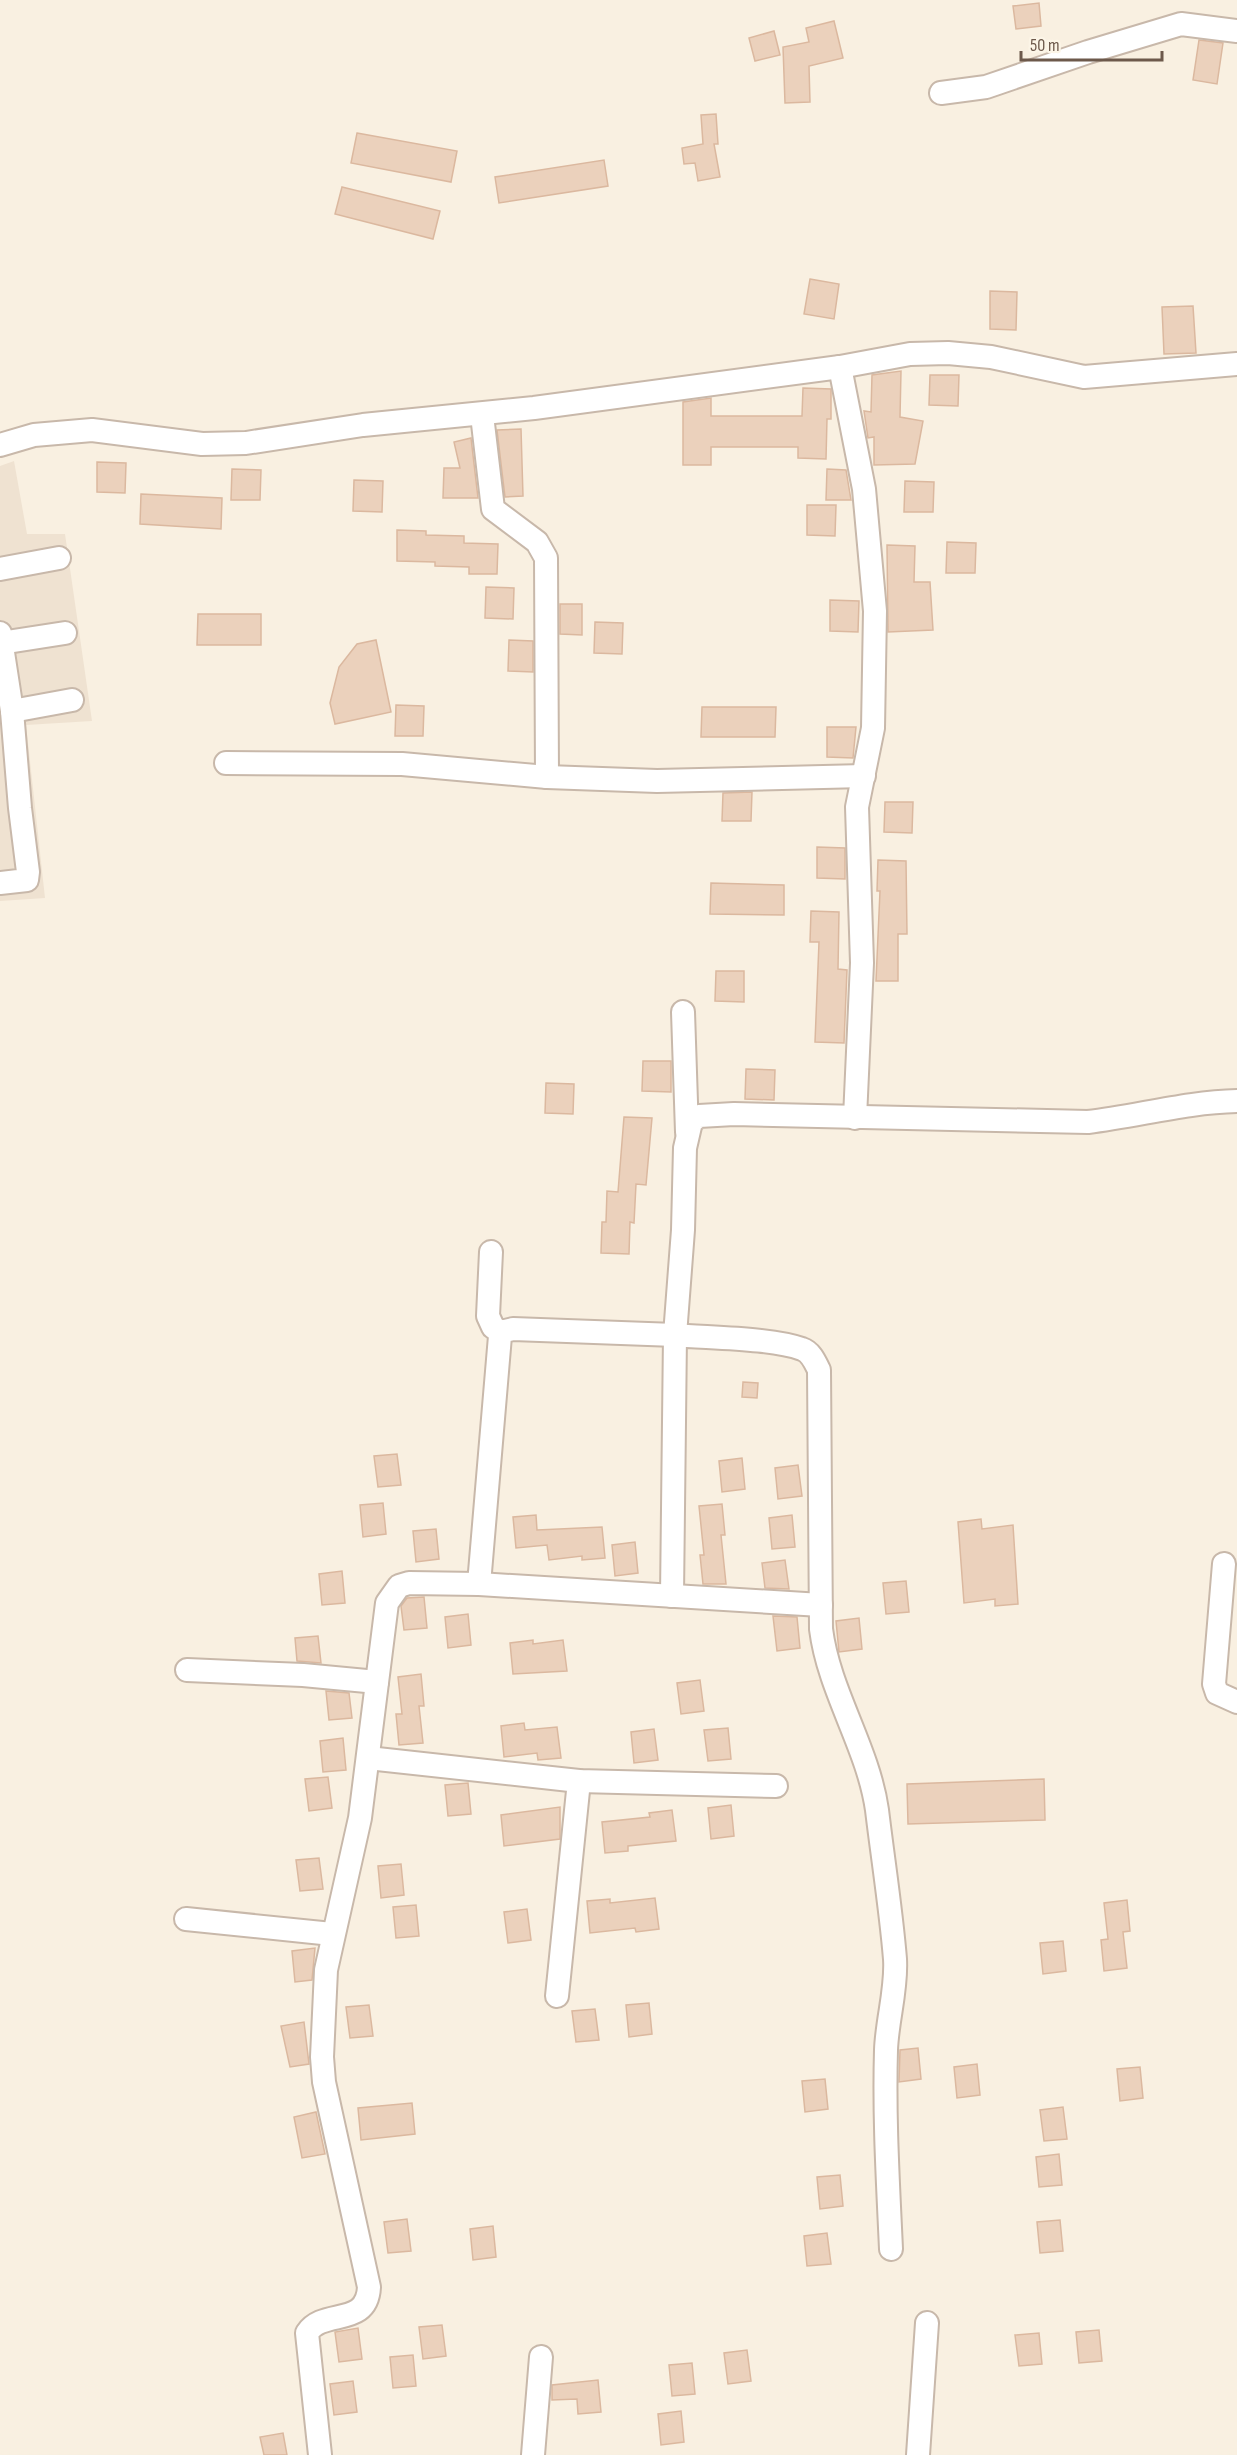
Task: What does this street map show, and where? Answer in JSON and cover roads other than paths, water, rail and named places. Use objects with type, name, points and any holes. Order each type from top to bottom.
[{"type":"street","points":[[941,93],[986,87],[1181,24],[1237,31]]},
{"type":"street","points":[[0,445],[34,435],[92,430],[202,444],[246,443],[363,425],[482,415],[840,366],[910,354],[948,353],[991,357],[1084,377],[1237,364]]},
{"type":"street","points":[[840,366],[864,489],[874,590],[873,728],[857,825],[862,963],[855,1118]]},
{"type":"street","points":[[482,415],[493,509],[537,542],[546,558],[547,777]]},
{"type":"street","points":[[0,569],[58,558]]},
{"type":"street","points":[[0,884],[27,880],[28,872],[10,810],[6,736],[12,711],[2,650],[65,633]]},
{"type":"street","points":[[12,711],[72,700]]},
{"type":"street","points":[[226,763],[402,764],[547,777],[657,781],[864,776]]},
{"type":"street","points":[[672,1596],[675,1335],[687,1132],[683,1012]]},
{"type":"street","points":[[687,1132],[691,1122],[699,1116],[712,1114],[1088,1122],[1194,1104],[1237,1101]]},
{"type":"street","points":[[491,1252],[488,1316],[493,1327],[502,1333]]},
{"type":"street","points":[[502,1333],[513,1329],[675,1335],[779,1344],[802,1349],[815,1360],[819,1370],[820,1391],[821,1629],[828,1669],[864,1757],[876,1807],[895,1962],[886,2032],[884,2111],[891,2249]]},
{"type":"street","points":[[479,1584],[484,1550],[497,1353],[502,1333]]},
{"type":"street","points":[[1224,1564],[1214,1684],[1217,1693],[1237,1702]]},
{"type":"street","points":[[320,2455],[307,2333],[320,2323],[352,2314],[361,2308],[366,2302],[369,2287],[324,2082],[323,2020],[332,1934],[351,1860],[368,1758],[387,1603],[399,1586],[409,1583],[479,1584],[821,1605]]},
{"type":"street","points":[[187,1670],[377,1682]]},
{"type":"street","points":[[368,1758],[579,1781],[776,1786]]},
{"type":"street","points":[[556,1996],[579,1781]]},
{"type":"street","points":[[186,1919],[332,1934]]},
{"type":"street","points":[[918,2455],[927,2323]]},
{"type":"street","points":[[533,2455],[541,2357]]}]
